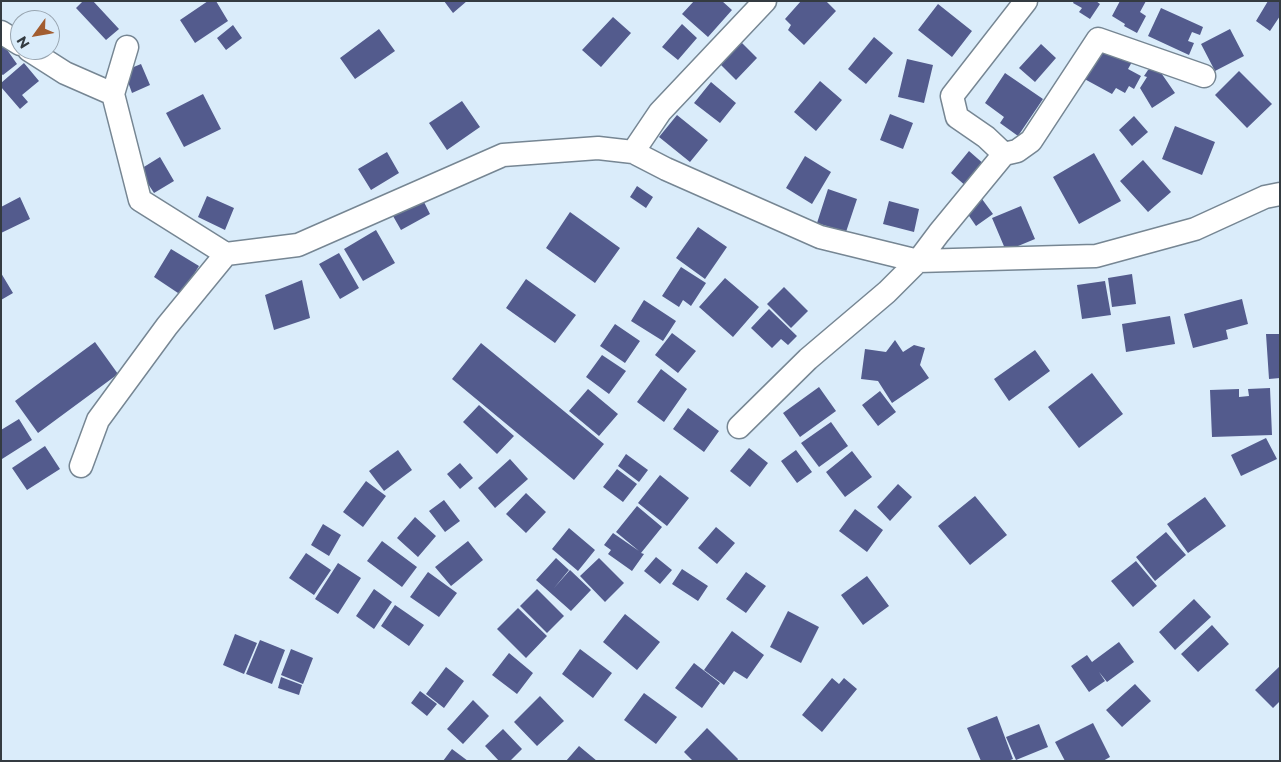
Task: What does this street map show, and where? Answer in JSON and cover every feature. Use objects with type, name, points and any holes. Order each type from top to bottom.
[{"type":"street","points":[[632,152],[660,112],[765,1]]},
{"type":"street","points":[[1004,154],[986,137],[957,117],[952,96],[1026,1]]},
{"type":"street","points":[[739,427],[808,359],[887,292],[918,261],[1004,154],[1017,151],[1031,141],[1098,39],[1204,76]]},
{"type":"street","points":[[127,47],[114,94],[140,200],[226,254],[298,245],[503,155],[598,148],[632,152],[820,237],[918,261],[1096,256],[1195,229],[1265,197],[1280,194]]},
{"type":"street","points":[[45,60],[65,73],[114,94]]},
{"type":"street","points":[[81,466],[98,420],[167,326],[226,254]]},
{"type":"building","points":[[83,1],[93,1],[119,29],[106,40],[76,8]]},
{"type":"building","points":[[208,1],[216,1],[228,21],[195,43],[180,20]]},
{"type":"building","points":[[444,1],[467,1],[453,13]]},
{"type":"building","points":[[694,1],[722,1],[732,10],[708,37],[682,14]]},
{"type":"building","points":[[801,1],[826,1],[836,11],[804,45],[788,30],[791,25],[785,19]]},
{"type":"building","points":[[1074,1],[1096,1],[1100,4],[1090,19],[1079,12],[1082,8],[1073,3]]},
{"type":"building","points":[[1120,1],[1146,1],[1140,12],[1146,16],[1137,33],[1124,26],[1125,24],[1112,16]]},
{"type":"building","points":[[1268,1],[1280,1],[1280,16],[1270,31],[1256,21]]},
{"type":"building","points":[[938,4],[972,31],[952,57],[918,30]]},
{"type":"building","points":[[1161,8],[1203,27],[1200,35],[1192,32],[1188,41],[1194,43],[1189,55],[1148,36]]},
{"type":"building","points":[[613,17],[631,33],[601,67],[582,50]]},
{"type":"building","points":[[682,24],[697,38],[678,60],[662,47]]},
{"type":"building","points":[[233,25],[242,38],[226,50],[217,38]]},
{"type":"building","points":[[379,29],[395,51],[355,79],[340,58]]},
{"type":"building","points":[[1230,29],[1244,56],[1215,71],[1201,44]]},
{"type":"building","points":[[874,37],[893,53],[866,84],[848,69]]},
{"type":"building","points":[[741,42],[757,58],[736,80],[720,64]]},
{"type":"building","points":[[1098,43],[1132,62],[1128,69],[1141,76],[1134,89],[1129,86],[1125,93],[1116,88],[1112,94],[1079,76]]},
{"type":"building","points":[[3,44],[10,54],[10,60],[14,60],[17,64],[3,75],[1,74],[1,45]]},
{"type":"building","points":[[1041,44],[1056,58],[1035,82],[1019,68]]},
{"type":"building","points":[[907,59],[933,65],[924,103],[898,97]]},
{"type":"building","points":[[24,63],[39,81],[22,95],[28,102],[20,109],[1,87],[1,83]]},
{"type":"building","points":[[141,64],[150,85],[132,93],[124,71]]},
{"type":"building","points":[[1157,67],[1175,93],[1152,108],[1140,88],[1147,77],[1144,76],[1148,70]]},
{"type":"building","points":[[1239,71],[1272,104],[1247,128],[1215,95]]},
{"type":"building","points":[[1005,73],[1043,99],[1018,136],[1000,123],[1004,117],[985,103]]},
{"type":"building","points":[[820,81],[842,100],[816,131],[794,112]]},
{"type":"building","points":[[711,82],[736,103],[720,123],[694,103]]},
{"type":"building","points":[[203,94],[221,129],[184,147],[166,113]]},
{"type":"building","points":[[462,101],[480,127],[447,150],[429,123]]},
{"type":"building","points":[[890,114],[913,123],[903,149],[880,140]]},
{"type":"building","points":[[677,115],[708,140],[690,162],[659,137]]},
{"type":"building","points":[[1134,116],[1148,132],[1132,146],[1119,130]]},
{"type":"building","points":[[1175,126],[1215,142],[1202,175],[1162,159]]},
{"type":"building","points":[[969,151],[985,165],[967,187],[951,173]]},
{"type":"building","points":[[387,152],[399,173],[371,190],[358,169]]},
{"type":"building","points":[[1094,153],[1121,201],[1079,224],[1053,177]]},
{"type":"building","points":[[805,156],[831,172],[812,204],[786,188]]},
{"type":"building","points":[[160,157],[174,181],[154,193],[139,170]]},
{"type":"building","points":[[1143,160],[1171,192],[1148,212],[1120,181]]},
{"type":"building","points":[[637,186],[653,197],[646,208],[630,197]]},
{"type":"building","points":[[828,189],[857,199],[846,232],[817,223]]},
{"type":"building","points":[[207,196],[234,208],[225,230],[198,217]]},
{"type":"building","points":[[20,197],[30,219],[1,233],[1,207]]},
{"type":"building","points":[[982,199],[993,214],[976,226],[965,210]]},
{"type":"building","points":[[889,201],[919,209],[914,232],[883,224]]},
{"type":"building","points":[[424,202],[430,214],[401,230],[393,216]]},
{"type":"building","points":[[1021,206],[1035,239],[1006,251],[992,218]]},
{"type":"building","points":[[570,212],[620,248],[595,283],[546,248]]},
{"type":"building","points":[[698,227],[727,247],[705,279],[676,258]]},
{"type":"building","points":[[376,230],[395,263],[363,281],[344,249]]},
{"type":"building","points":[[171,249],[199,266],[181,295],[154,277]]},
{"type":"building","points":[[339,253],[359,288],[340,299],[319,264]]},
{"type":"building","points":[[681,267],[706,283],[691,306],[683,300],[679,307],[662,296]]},
{"type":"building","points":[[1,273],[13,293],[1,300]]},
{"type":"building","points":[[1132,274],[1136,304],[1112,307],[1108,278]]},
{"type":"building","points":[[725,278],[759,307],[733,337],[699,307]]},
{"type":"building","points":[[526,279],[576,315],[555,343],[506,308]]},
{"type":"building","points":[[302,280],[310,318],[274,330],[265,295]]},
{"type":"building","points":[[1105,281],[1111,315],[1082,319],[1077,285]]},
{"type":"building","points":[[784,287],[808,311],[791,328],[767,304]]},
{"type":"building","points":[[1242,299],[1248,324],[1226,330],[1228,339],[1193,348],[1184,314]]},
{"type":"building","points":[[644,300],[676,321],[663,341],[631,321]]},
{"type":"building","points":[[769,309],[797,336],[788,345],[781,339],[772,348],[751,328]]},
{"type":"building","points":[[1170,316],[1175,344],[1126,352],[1122,324]]},
{"type":"building","points":[[615,324],[640,341],[625,363],[600,346]]},
{"type":"building","points":[[672,333],[696,351],[678,373],[655,355]]},
{"type":"building","points":[[1266,334],[1280,334],[1280,378],[1269,379]]},
{"type":"building","points":[[895,340],[903,352],[914,345],[925,348],[920,365],[929,378],[892,403],[878,381],[861,379],[865,349],[886,352]]},
{"type":"building","points":[[95,342],[118,374],[38,433],[15,401]]},
{"type":"building","points":[[481,343],[604,444],[574,480],[452,379]]},
{"type":"building","points":[[1035,350],[1050,371],[1009,401],[994,379]]},
{"type":"building","points":[[602,355],[626,371],[609,394],[586,377]]},
{"type":"building","points":[[661,369],[687,389],[664,422],[637,402]]},
{"type":"building","points":[[1092,373],[1123,414],[1079,448],[1048,407]]},
{"type":"building","points":[[819,387],[836,411],[800,437],[783,413]]},
{"type":"building","points":[[1270,388],[1272,435],[1212,437],[1210,390],[1239,389],[1239,397],[1249,396],[1248,389]]},
{"type":"building","points":[[588,389],[618,414],[599,436],[569,411]]},
{"type":"building","points":[[880,391],[896,412],[878,426],[862,405]]},
{"type":"building","points":[[479,405],[514,436],[497,454],[463,422]]},
{"type":"building","points":[[688,408],[719,431],[704,452],[673,429]]},
{"type":"building","points":[[19,419],[32,440],[2,459],[1,430]]},
{"type":"building","points":[[831,422],[848,446],[819,467],[801,443]]},
{"type":"building","points":[[1266,438],[1277,459],[1241,476],[1231,455]]},
{"type":"building","points":[[45,446],[60,469],[27,490],[12,468]]},
{"type":"building","points":[[749,448],[768,463],[750,487],[730,471]]},
{"type":"building","points":[[398,450],[412,470],[384,491],[369,471]]},
{"type":"building","points":[[796,450],[812,472],[797,483],[781,461]]},
{"type":"building","points":[[852,451],[872,477],[845,497],[826,472]]},
{"type":"building","points":[[626,454],[648,470],[639,482],[618,466]]},
{"type":"building","points":[[510,459],[528,479],[495,508],[478,488]]},
{"type":"building","points":[[460,463],[473,478],[460,489],[447,474]]},
{"type":"building","points":[[617,469],[637,484],[623,502],[603,487]]},
{"type":"building","points":[[660,475],[689,498],[667,526],[638,503]]},
{"type":"building","points":[[366,481],[386,496],[363,527],[343,512]]},
{"type":"building","points":[[898,484],[912,497],[890,521],[877,507]]},
{"type":"building","points":[[526,493],[546,512],[526,533],[506,514]]},
{"type":"building","points":[[975,496],[1007,535],[970,565],[938,526]]},
{"type":"building","points":[[1205,497],[1226,526],[1188,553],[1167,524]]},
{"type":"building","points":[[444,500],[460,521],[445,532],[429,511]]},
{"type":"building","points":[[637,506],[662,527],[641,553],[644,554],[632,571],[608,554],[611,550],[604,545],[613,533],[639,551],[616,532]]},
{"type":"building","points":[[855,509],[883,530],[867,552],[839,531]]},
{"type":"building","points":[[415,517],[436,536],[418,557],[397,538]]},
{"type":"building","points":[[323,524],[341,535],[329,556],[311,545]]},
{"type":"building","points":[[716,527],[735,543],[717,564],[698,548]]},
{"type":"building","points":[[569,528],[595,550],[578,571],[552,549]]},
{"type":"building","points":[[1166,532],[1186,555],[1155,581],[1136,557]]},
{"type":"building","points":[[382,541],[417,567],[402,587],[367,561]]},
{"type":"building","points":[[468,541],[483,560],[451,586],[435,567]]},
{"type":"building","points":[[306,553],[331,570],[314,595],[289,578]]},
{"type":"building","points":[[656,557],[672,570],[660,584],[644,571]]},
{"type":"building","points":[[556,558],[569,570],[554,588],[570,570],[591,590],[571,611],[536,580]]},
{"type":"building","points":[[599,558],[624,583],[605,602],[580,576]]},
{"type":"building","points":[[1136,561],[1157,586],[1133,607],[1111,581]]},
{"type":"building","points":[[338,563],[361,578],[338,614],[315,599]]},
{"type":"building","points":[[682,569],[708,586],[698,601],[672,584]]},
{"type":"building","points":[[428,572],[457,593],[439,617],[410,597]]},
{"type":"building","points":[[746,572],[766,586],[746,613],[726,599]]},
{"type":"building","points":[[867,576],[889,606],[863,625],[841,595]]},
{"type":"building","points":[[374,589],[392,602],[374,629],[356,616]]},
{"type":"building","points":[[537,589],[564,616],[547,633],[520,606]]},
{"type":"building","points":[[1194,599],[1211,617],[1175,650],[1159,632]]},
{"type":"building","points":[[395,605],[424,625],[409,646],[381,626]]},
{"type":"building","points":[[518,608],[547,636],[526,658],[497,629]]},
{"type":"building","points":[[788,611],[819,627],[801,663],[770,647]]},
{"type":"building","points":[[625,614],[660,642],[637,670],[603,642]]},
{"type":"building","points":[[1212,625],[1229,644],[1198,672],[1181,654]]},
{"type":"building","points":[[732,631],[764,655],[747,679],[734,671],[724,685],[704,670]]},
{"type":"building","points":[[235,634],[257,643],[244,674],[223,665]]},
{"type":"building","points":[[260,640],[285,650],[272,684],[246,674]]},
{"type":"building","points":[[1119,642],[1134,662],[1107,682],[1099,672],[1105,681],[1089,692],[1071,666],[1087,655],[1092,662]]},
{"type":"building","points":[[291,649],[313,658],[303,684],[281,675]]},
{"type":"building","points":[[580,649],[612,673],[593,698],[562,674]]},
{"type":"building","points":[[509,653],[533,673],[517,694],[492,675]]},
{"type":"building","points":[[694,663],[720,683],[702,708],[675,688]]},
{"type":"building","points":[[1280,666],[1280,701],[1273,708],[1255,690]]},
{"type":"building","points":[[446,667],[464,681],[444,708],[426,694]]},
{"type":"building","points":[[281,677],[302,685],[299,695],[278,688]]},
{"type":"building","points":[[832,678],[839,684],[844,678],[857,689],[822,732],[802,715]]},
{"type":"building","points":[[1135,684],[1151,701],[1122,727],[1106,710]]},
{"type":"building","points":[[420,691],[437,704],[427,716],[411,703]]},
{"type":"building","points":[[644,693],[677,717],[656,744],[624,720]]},
{"type":"building","points":[[540,696],[564,721],[537,746],[514,722]]},
{"type":"building","points":[[473,700],[489,716],[463,744],[447,729]]},
{"type":"building","points":[[997,716],[1013,759],[1008,761],[981,761],[967,728]]},
{"type":"building","points":[[1093,723],[1110,757],[1103,761],[1065,761],[1055,742]]},
{"type":"building","points":[[1039,724],[1048,747],[1016,760],[1006,737]]},
{"type":"building","points":[[707,728],[738,759],[737,761],[693,761],[684,752]]},
{"type":"building","points":[[503,729],[522,749],[510,761],[499,761],[485,746]]},
{"type":"building","points":[[579,746],[597,761],[566,761]]},
{"type":"building","points":[[452,749],[468,761],[443,761]]}]
